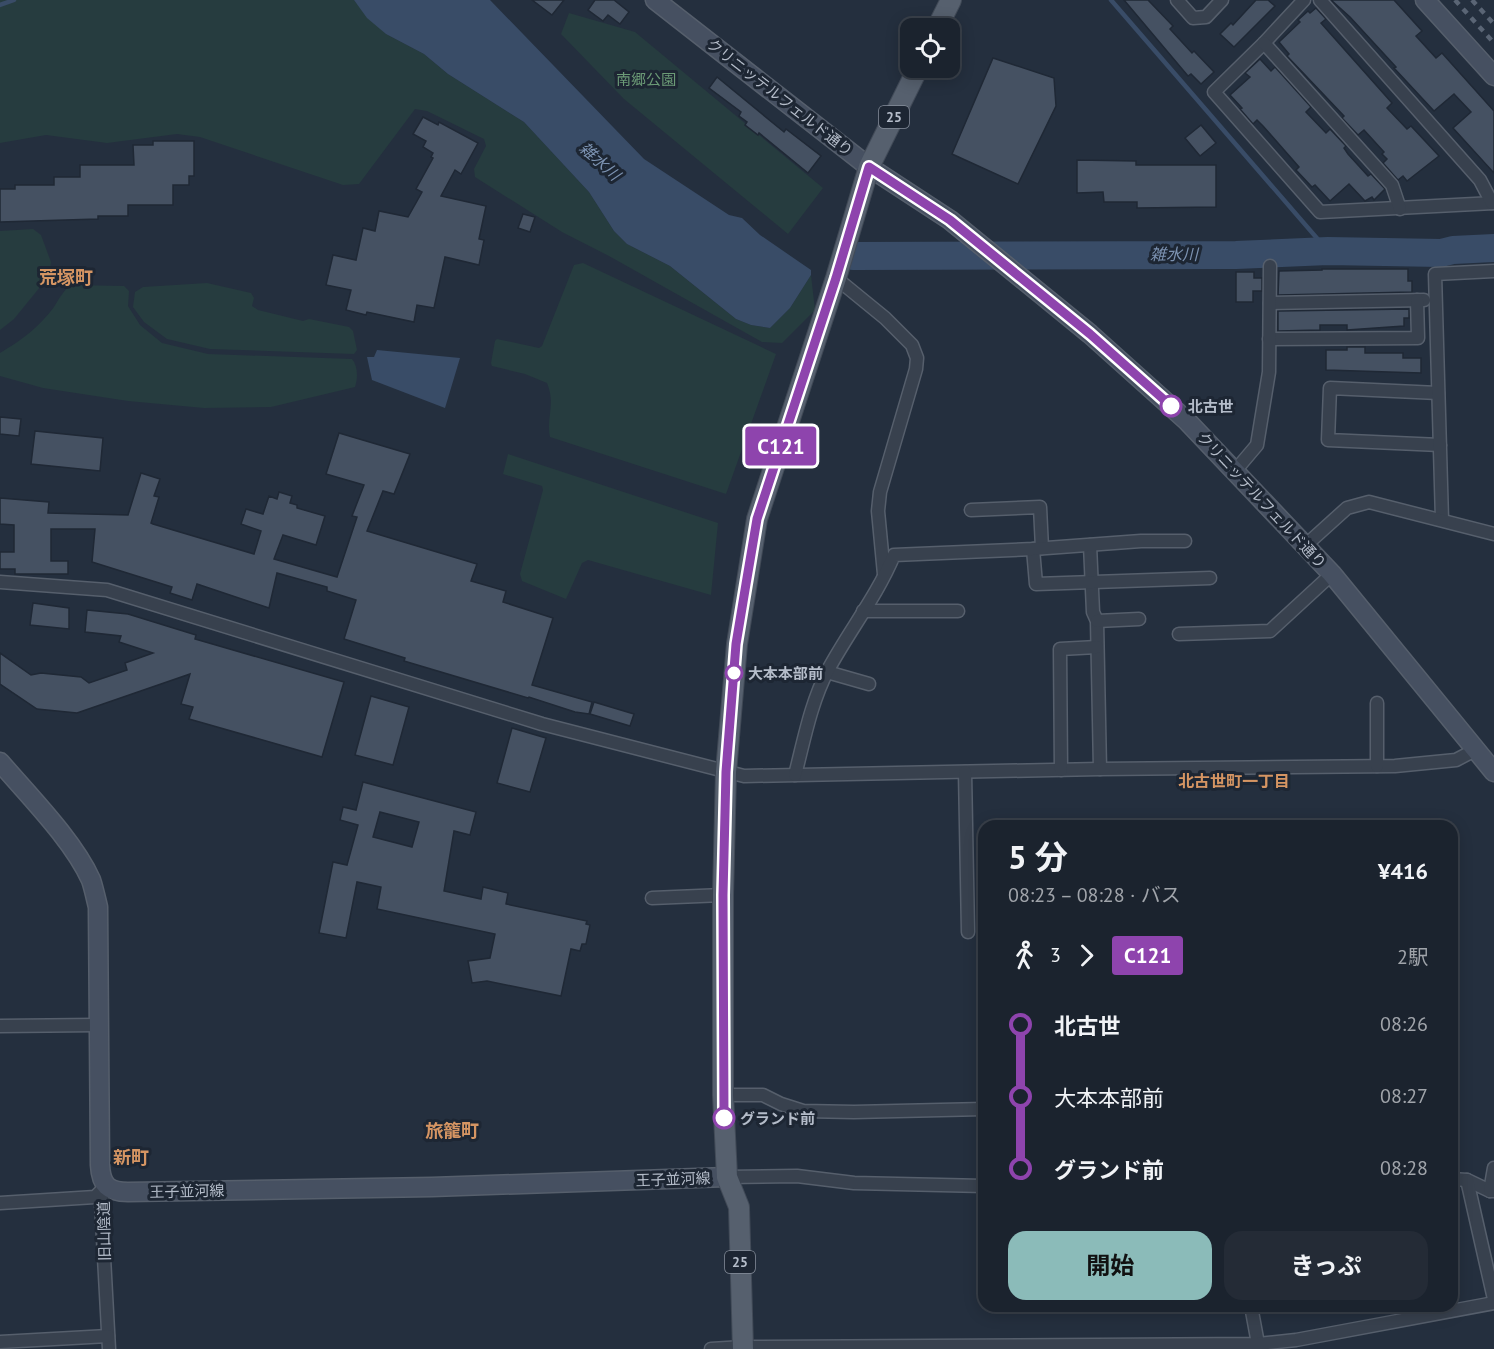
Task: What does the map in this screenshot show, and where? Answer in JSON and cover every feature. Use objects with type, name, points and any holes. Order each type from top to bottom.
[{"type":"main road","points":[[942,18],[950,0]]},
{"type":"main road","name":"25","points":[[743,1348],[739,1207],[727,1177],[723,1095],[723,895],[726,772],[736,644],[757,519],[836,278],[869,167],[913,78]]},
{"type":"street","name":"クリニッテルフェルド通り","points":[[655,0],[869,167],[950,220],[1064,313],[1187,421],[1332,574],[1494,772]]},
{"type":"street","points":[[1177,0],[1193,18],[1206,17],[1222,0]]},
{"type":"street","points":[[1304,0],[1214,92],[1320,212],[1493,203],[1480,180],[1320,0]]},
{"type":"street","points":[[1425,0],[1494,76]]},
{"type":"street","points":[[1264,43],[1392,185],[1400,209]]},
{"type":"street","points":[[1235,471],[1257,445],[1269,372],[1270,266]]},
{"type":"street","points":[[1442,520],[1435,274],[1494,272]]},
{"type":"street","points":[[836,278],[906,338],[912,345],[917,358],[916,369],[880,492],[878,511],[884,578]]},
{"type":"street","points":[[1269,339],[1418,338],[1417,300]]},
{"type":"street","points":[[1269,303],[1435,300]]},
{"type":"street","points":[[1438,393],[1330,388],[1328,440],[1440,445]]},
{"type":"street","points":[[1306,545],[1347,508],[1369,502],[1494,534]]},
{"type":"street","points":[[971,510],[1040,507],[1036,584],[1209,578]]},
{"type":"street","points":[[795,775],[808,722],[826,672],[884,578],[894,555],[1038,549],[1141,541],[1185,542]]},
{"type":"street","points":[[1090,545],[1094,612],[1097,621],[1100,769]]},
{"type":"street","points":[[1179,634],[1270,631],[1332,574]]},
{"type":"street","points":[[0,582],[107,590],[542,724],[744,776],[1377,766],[1456,760],[1477,749]]},
{"type":"street","points":[[863,611],[958,611]]},
{"type":"street","points":[[1097,621],[1138,619]]},
{"type":"street","points":[[1061,770],[1060,649],[1097,647]]},
{"type":"street","points":[[826,672],[869,684]]},
{"type":"street","points":[[1377,703],[1377,766]]},
{"type":"street","points":[[0,762],[63,837],[92,882],[98,907],[97,1025],[100,1177],[105,1187]]},
{"type":"street","points":[[965,772],[968,932]]},
{"type":"street","points":[[652,898],[723,895]]},
{"type":"street","points":[[0,1026],[97,1025]]},
{"type":"street","points":[[723,1095],[763,1095],[803,1111],[978,1109]]},
{"type":"street","points":[[1458,1179],[1467,1180],[1492,1191],[1494,1168]]},
{"type":"street","points":[[727,1177],[797,1176],[854,1183],[978,1186]]},
{"type":"street","name":"王子並河線","points":[[105,1187],[115,1192],[140,1192],[420,1187],[727,1177]]},
{"type":"street","points":[[1458,1308],[1494,1301],[1467,1180]]},
{"type":"street","name":"旧山陰道","points":[[0,1203],[95,1197],[105,1187]]},
{"type":"street","name":"旧山陰道","points":[[105,1187],[101,1202],[108,1343]]},
{"type":"street","points":[[1252,1312],[1258,1347]]},
{"type":"street","points":[[711,1349],[1258,1347],[1438,1312]]},
{"type":"street","points":[[0,1342],[108,1343]]},
{"type":"green space","points":[[0,0],[354,0],[386,34],[424,54],[448,74],[524,122],[589,192],[614,231],[627,244],[670,266],[736,319],[751,325],[770,328],[790,308],[811,275],[815,310],[782,343],[762,342],[562,232],[475,177],[474,169],[486,146],[484,139],[427,111],[415,109],[359,184],[343,185],[200,137],[177,134],[107,143],[46,135],[0,143]]},
{"type":"green space","name":"南郷公園","points":[[569,13],[635,32],[823,188],[788,234],[624,99],[561,34]]},
{"type":"green space","points":[[33,229],[41,235],[51,262],[49,276],[14,319],[0,330],[0,231]]},
{"type":"green space","points":[[583,263],[776,354],[726,494],[550,437],[551,398],[547,383],[525,374],[492,366],[497,339],[539,348],[542,346],[574,265]]},
{"type":"green space","points":[[207,283],[251,293],[254,298],[252,306],[258,310],[303,321],[309,319],[349,327],[353,331],[357,350],[354,354],[210,349],[167,339],[144,322],[133,307],[135,292],[143,287]]},
{"type":"green space","points":[[71,285],[124,286],[129,291],[128,306],[140,325],[162,343],[208,354],[352,359],[357,372],[355,387],[271,407],[204,408],[128,401],[43,388],[0,376],[0,353],[36,327]]},
{"type":"green space","points":[[508,454],[718,523],[711,595],[588,560],[582,563],[566,599],[522,581],[520,574],[543,490],[542,486],[503,474]]},
{"type":"water","points":[[354,0],[490,0],[644,159],[729,215],[742,218],[760,235],[811,270],[811,275],[790,308],[770,328],[751,325],[736,319],[670,266],[627,244],[614,231],[589,192],[524,122],[448,74],[424,54],[386,34],[367,18]]},
{"type":"water","points":[[377,350],[460,358],[445,408],[372,380],[367,357],[374,357]]},
{"type":"building","points":[[532,0],[564,0],[552,15]]},
{"type":"building","points":[[595,0],[614,0],[629,12],[620,24],[608,15],[603,21],[588,10]]},
{"type":"building","points":[[1124,0],[1148,0],[1173,26],[1170,29],[1192,53],[1194,51],[1214,72],[1201,84],[1191,74],[1188,76]]},
{"type":"building","points":[[1256,0],[1268,0],[1275,6],[1234,47],[1220,34],[1231,23],[1233,25]]},
{"type":"building","points":[[1331,0],[1394,0],[1422,31],[1416,36],[1436,58],[1442,53],[1494,111],[1494,173],[1453,128],[1471,112],[1454,94],[1434,111],[1350,17]]},
{"type":"building","points":[[1316,8],[1326,19],[1321,23],[1392,103],[1387,108],[1407,129],[1411,126],[1439,156],[1407,181],[1403,176],[1398,180],[1383,163],[1387,159],[1382,154],[1384,152],[1364,130],[1358,135],[1342,118],[1344,116],[1287,56],[1289,54],[1279,42],[1300,22],[1298,20],[1308,11],[1310,13]]},
{"type":"building","points":[[993,58],[1054,78],[1056,106],[1018,184],[952,154]]},
{"type":"building","points":[[1260,59],[1271,71],[1275,67],[1311,107],[1306,112],[1326,133],[1330,129],[1368,176],[1371,174],[1385,189],[1374,200],[1372,197],[1365,201],[1349,184],[1330,201],[1296,170],[1299,167],[1263,126],[1257,120],[1253,124],[1240,109],[1242,108],[1230,95],[1250,77],[1245,73]]},
{"type":"building","points":[[717,77],[784,132],[786,129],[821,156],[808,173],[759,133],[758,135],[745,125],[747,122],[739,116],[741,112],[709,88]]},
{"type":"building","points":[[423,117],[438,125],[439,122],[478,143],[461,174],[455,170],[441,196],[486,206],[479,239],[484,240],[479,265],[445,257],[434,308],[417,305],[414,322],[346,310],[351,290],[326,285],[333,255],[356,260],[363,228],[375,231],[379,211],[408,217],[422,192],[416,189],[433,158],[431,157],[433,153],[423,147],[426,141],[413,134]]},
{"type":"building","points":[[1201,125],[1216,143],[1200,156],[1185,138]]},
{"type":"building","points":[[153,141],[194,141],[194,176],[189,176],[189,185],[173,185],[173,205],[128,205],[128,216],[98,216],[98,219],[0,222],[0,189],[15,189],[15,185],[54,185],[54,177],[80,177],[80,165],[134,165],[133,145],[153,145]]},
{"type":"building","points":[[1077,160],[1136,161],[1136,165],[1216,165],[1216,207],[1137,208],[1137,202],[1104,202],[1103,192],[1077,193]]},
{"type":"building","points":[[523,214],[535,217],[530,232],[518,228]]},
{"type":"building","points":[[1408,269],[1408,281],[1412,281],[1412,292],[1278,295],[1279,271]]},
{"type":"building","points":[[1236,272],[1254,272],[1254,278],[1262,278],[1262,291],[1253,291],[1253,302],[1236,302]]},
{"type":"building","points":[[1409,309],[1409,318],[1404,318],[1404,326],[1347,330],[1347,325],[1320,325],[1320,330],[1278,331],[1278,311]]},
{"type":"building","points":[[1347,347],[1365,347],[1365,353],[1403,353],[1403,358],[1421,358],[1421,373],[1326,370],[1326,350],[1347,350]]},
{"type":"building","points":[[0,417],[21,419],[19,436],[0,434]]},
{"type":"building","points":[[35,431],[103,438],[100,471],[31,464]]},
{"type":"building","points":[[339,433],[410,454],[394,494],[383,491],[367,531],[477,564],[471,581],[506,591],[503,602],[553,618],[532,685],[592,702],[589,714],[575,712],[404,661],[405,658],[344,639],[356,600],[327,591],[327,587],[277,573],[269,608],[197,584],[192,600],[170,593],[172,587],[92,562],[95,529],[51,529],[51,561],[68,561],[68,574],[15,574],[15,569],[0,569],[0,552],[14,552],[14,525],[0,524],[0,498],[49,502],[48,513],[128,515],[141,473],[160,479],[154,496],[159,497],[151,523],[254,554],[261,531],[241,524],[246,509],[263,514],[269,496],[277,499],[279,492],[292,496],[290,503],[297,505],[297,508],[325,516],[316,545],[283,535],[274,559],[337,577],[357,517],[352,516],[364,485],[326,474]]},
{"type":"building","points":[[33,603],[69,608],[69,629],[30,625]]},
{"type":"building","points":[[87,610],[128,614],[196,635],[195,639],[344,682],[322,757],[189,719],[193,707],[181,704],[190,674],[77,713],[37,709],[0,684],[0,653],[31,675],[41,673],[81,677],[89,683],[127,670],[125,663],[153,653],[119,642],[121,636],[85,632]]},
{"type":"building","points":[[371,696],[409,707],[393,765],[355,755]]},
{"type":"building","points":[[594,702],[634,714],[630,726],[590,714]]},
{"type":"building","points":[[512,728],[546,738],[530,792],[497,783]]},
{"type":"building","points":[[363,782],[476,812],[470,835],[454,831],[444,891],[481,899],[483,887],[508,893],[506,904],[587,921],[586,924],[590,925],[586,944],[582,944],[580,951],[571,949],[561,996],[487,981],[472,983],[468,961],[490,958],[495,934],[377,909],[381,887],[357,882],[346,938],[319,933],[333,862],[347,865],[358,825],[340,820],[343,807],[356,810]],"holes":[[[380,812],[419,822],[412,847],[373,837]]]},
{"type":"waterway","points":[[0,5],[14,0]]},
{"type":"waterway","points":[[1111,0],[1328,251]]},
{"type":"waterway","name":"雑水川","points":[[853,256],[1236,255],[1328,251],[1441,253],[1453,250],[1494,248]]},
{"type":"railway","points":[[1455,0],[1494,43]]},
{"type":"railway","points":[[1472,0],[1494,24]]},
{"type":"bus line","name":"C121","points":[[724,1118],[723,895],[726,772],[736,644],[757,519],[836,278],[869,167],[950,220],[1090,334],[1171,406]]},
{"type":"place","name":"北古世","points":[[1171,406]]},
{"type":"place","name":"大本本部前","points":[[734,673]]},
{"type":"place","name":"グランド前","points":[[724,1118]]},
{"type":"district","name":"荒塚町","points":[[66,277]]},
{"type":"district","name":"北古世町一丁目","points":[[1234,781]]},
{"type":"district","name":"旅籠町","points":[[452,1130]]},
{"type":"district","name":"新町","points":[[131,1157]]}]
